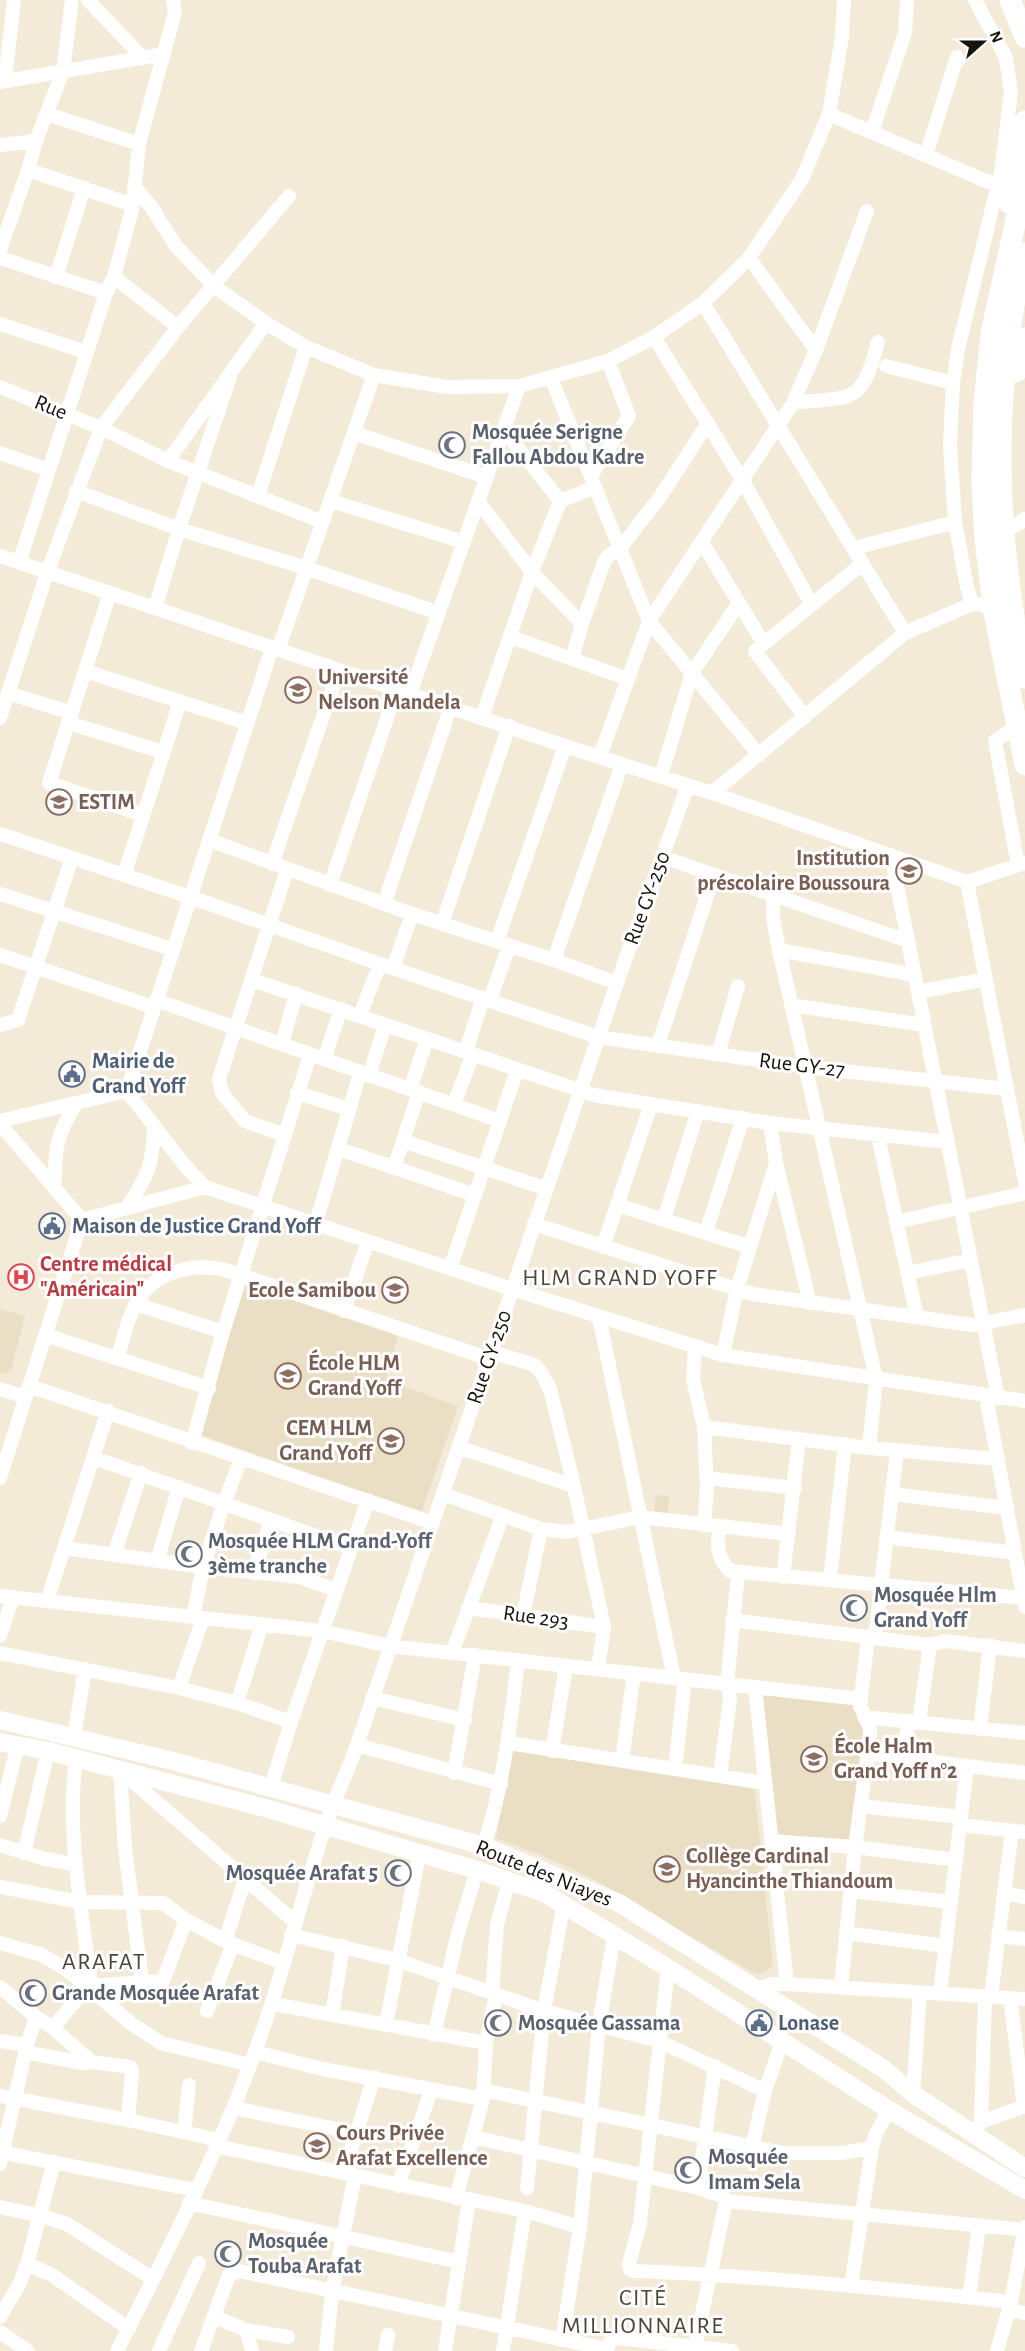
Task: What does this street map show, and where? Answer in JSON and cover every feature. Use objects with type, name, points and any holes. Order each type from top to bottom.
[{"type":"highway","points":[[1010,0],[1025,37]]},
{"type":"highway","points":[[1025,121],[1004,231],[991,333],[984,413],[982,482],[985,539],[994,613],[1025,765]]},
{"type":"highway","points":[[991,333],[1025,187]]},
{"type":"highway","points":[[1025,253],[1005,362],[1000,423],[1003,531],[1007,577],[1019,623],[1025,678]]},
{"type":"highway","points":[[1001,473],[1010,399],[1025,338]]},
{"type":"main road","name":"Route des Niayes","points":[[0,1720],[272,1787],[484,1846],[619,1902],[884,2069],[913,2094],[977,2128],[1025,2168]]},
{"type":"main road","name":"Route des Niayes","points":[[0,1742],[76,1758],[325,1826],[477,1870],[544,1893],[668,1968],[889,2110],[1025,2190]]},
{"type":"street","points":[[14,0],[2,81],[164,54]]},
{"type":"street","points":[[0,250],[36,141],[63,71],[72,0]]},
{"type":"street","points":[[88,0],[142,58]]},
{"type":"street","points":[[19,563],[86,352],[106,293],[114,277],[133,205],[139,144],[176,12],[173,0]]},
{"type":"street","points":[[134,186],[152,208],[176,246],[214,286],[266,323],[306,346],[374,375],[447,387],[519,386],[551,378],[608,361],[654,337],[704,303],[749,258],[802,179],[828,114],[842,37],[844,0]]},
{"type":"street","points":[[872,132],[905,33],[907,0]]},
{"type":"street","points":[[972,603],[967,588],[955,522],[950,445],[953,384],[958,349],[998,186],[1011,92],[1005,58],[975,0]]},
{"type":"street","points":[[926,155],[957,57]]},
{"type":"street","points":[[47,114],[139,144]]},
{"type":"street","points":[[828,114],[998,186]]},
{"type":"street","points":[[0,145],[36,141]]},
{"type":"street","points":[[28,170],[133,205]]},
{"type":"street","points":[[56,276],[84,188]]},
{"type":"street","points":[[0,718],[47,573],[101,428],[178,327],[289,196]]},
{"type":"street","points":[[602,757],[600,756],[650,621],[793,403],[816,350],[867,211]]},
{"type":"street","points":[[0,258],[106,293]]},
{"type":"street","points":[[749,258],[816,350]]},
{"type":"street","points":[[114,277],[178,327]]},
{"type":"street","points":[[704,303],[778,428],[905,633]]},
{"type":"street","points":[[168,461],[266,323]]},
{"type":"street","points":[[0,324],[86,352]]},
{"type":"street","points":[[654,337],[743,481],[812,605]]},
{"type":"street","points":[[793,403],[847,397],[857,393],[870,373],[878,342]]},
{"type":"street","points":[[258,496],[306,346]]},
{"type":"street","points":[[482,717],[532,572],[560,501],[593,482],[629,416],[608,361]]},
{"type":"street","points":[[886,366],[953,384]]},
{"type":"street","points":[[155,608],[232,371]]},
{"type":"street","points":[[127,1091],[247,723],[331,501],[374,375]]},
{"type":"street","points":[[551,378],[650,621],[759,755]]},
{"type":"street","points":[[330,885],[404,691],[439,614],[519,386]]},
{"type":"street","name":"Rue","points":[[0,387],[101,428],[168,461],[323,522]]},
{"type":"street","points":[[572,659],[601,568],[609,555],[621,547],[660,497],[708,423]]},
{"type":"street","points":[[504,430],[560,501]]},
{"type":"street","points":[[354,433],[487,477]]},
{"type":"street","points":[[0,453],[49,470]]},
{"type":"street","points":[[76,491],[179,529],[306,568],[439,614]]},
{"type":"street","points":[[331,501],[464,542]]},
{"type":"street","points":[[478,501],[532,572],[582,624]]},
{"type":"street","points":[[1003,531],[1025,519]]},
{"type":"street","points":[[854,548],[955,522]]},
{"type":"street","points":[[702,542],[764,644]]},
{"type":"street","points":[[0,556],[565,746],[661,776],[967,882],[1021,864],[995,741],[1017,726]]},
{"type":"street","points":[[805,717],[755,651],[863,563]]},
{"type":"street","points":[[110,593],[49,783],[143,815]]},
{"type":"street","points":[[661,776],[692,673],[739,603]]},
{"type":"street","points":[[712,794],[905,633],[972,603],[982,604],[994,613]]},
{"type":"street","points":[[511,637],[628,679]]},
{"type":"street","points":[[272,864],[339,670]]},
{"type":"street","points":[[85,671],[247,723]]},
{"type":"street","points":[[8,693],[163,752]]},
{"type":"street","points":[[124,875],[180,702]]},
{"type":"street","points":[[384,904],[451,706]]},
{"type":"street","points":[[442,924],[509,726]]},
{"type":"street","points":[[454,1104],[565,746]]},
{"type":"street","points":[[554,960],[622,764]]},
{"type":"street","name":"Rue GY-250","points":[[117,2351],[218,2143],[253,2059],[273,2004],[293,1928],[325,1826],[357,1745],[598,1037],[687,785]]},
{"type":"street","name":"Rue GY-27","points":[[0,834],[598,1037],[807,1067],[1007,1089]]},
{"type":"street","points":[[209,840],[412,914],[617,983]]},
{"type":"street","points":[[720,1527],[717,1540],[721,1559],[730,1571],[738,1573],[881,1584],[1024,1603],[1015,1553],[1019,1538],[1006,1508],[998,1459],[983,1323],[891,855]]},
{"type":"street","points":[[662,857],[908,941]]},
{"type":"street","points":[[0,1025],[18,1020],[72,858]]},
{"type":"street","points":[[285,1135],[245,1120],[222,1093],[219,1078],[287,870]]},
{"type":"street","points":[[658,1045],[714,875]]},
{"type":"street","points":[[967,882],[1025,1182]]},
{"type":"street","points":[[0,894],[172,949]]},
{"type":"street","points":[[773,895],[773,918],[779,950],[807,1067],[858,1309],[876,1379],[869,1448]]},
{"type":"street","points":[[360,1015],[412,914]]},
{"type":"street","points":[[779,950],[915,975]]},
{"type":"street","points":[[0,955],[35,968],[234,1028],[500,1121]]},
{"type":"street","points":[[918,992],[986,979]]},
{"type":"street","points":[[252,980],[580,1091],[770,1123],[947,1142]]},
{"type":"street","points":[[718,1054],[738,986]]},
{"type":"street","points":[[282,1044],[296,994]]},
{"type":"street","points":[[791,1005],[924,1025]]},
{"type":"street","points":[[324,1059],[341,1009]]},
{"type":"street","points":[[316,1223],[349,1109],[386,1025]]},
{"type":"street","points":[[394,1168],[403,1141],[427,1039]]},
{"type":"street","points":[[192,1443],[310,1055]]},
{"type":"street","points":[[450,1269],[517,1071]]},
{"type":"street","points":[[82,1220],[0,1123],[127,1091]]},
{"type":"street","points":[[127,1091],[186,1167],[205,1186],[450,1269],[723,1355],[1025,1401]]},
{"type":"street","points":[[297,1093],[349,1109]]},
{"type":"street","points":[[55,1186],[54,1163],[58,1137],[67,1117],[77,1103]]},
{"type":"street","points":[[603,1247],[651,1104]]},
{"type":"street","points":[[664,1219],[698,1111]]},
{"type":"street","points":[[706,1232],[742,1118]]},
{"type":"street","points":[[770,1123],[776,1163],[810,1303]]},
{"type":"street","points":[[126,1208],[145,1181],[154,1151],[154,1126]]},
{"type":"street","points":[[878,1136],[917,1317]]},
{"type":"street","points":[[403,1141],[548,1189]]},
{"type":"street","points":[[339,1149],[475,1195]]},
{"type":"street","points":[[723,1355],[737,1289],[776,1163]]},
{"type":"street","points":[[82,1220],[205,1186]]},
{"type":"street","points":[[897,1222],[1025,1193]]},
{"type":"street","points":[[617,1205],[750,1247]]},
{"type":"street","points":[[0,1478],[82,1220]]},
{"type":"street","points":[[534,1224],[737,1289],[810,1303],[964,1324],[1025,1316]]},
{"type":"street","points":[[344,1311],[368,1241]]},
{"type":"street","points":[[907,1273],[970,1260]]},
{"type":"street","points":[[118,1357],[136,1304],[156,1280],[194,1266],[208,1266],[242,1275],[344,1311],[491,1355],[534,1365],[550,1389],[574,1486],[604,1627],[598,1669]]},
{"type":"street","points":[[136,1304],[224,1332]]},
{"type":"street","points":[[599,1317],[640,1517],[680,1678],[675,1769]]},
{"type":"street","points":[[45,1335],[209,1388]]},
{"type":"street","points":[[695,1347],[693,1378],[704,1427],[707,1502],[704,1526]]},
{"type":"street","points":[[0,1389],[27,1392],[108,1411],[192,1443],[433,1523]]},
{"type":"street","points":[[46,1601],[108,1411]]},
{"type":"street","points":[[704,1427],[869,1448],[998,1459]]},
{"type":"street","points":[[783,1577],[799,1439]]},
{"type":"street","points":[[830,1579],[845,1444]]},
{"type":"street","points":[[458,1447],[574,1486]]},
{"type":"street","points":[[841,1988],[870,1728],[860,1706],[881,1584],[897,1451]]},
{"type":"street","points":[[94,1458],[351,1548]]},
{"type":"street","points":[[178,1688],[198,1618],[203,1567],[241,1459]]},
{"type":"street","points":[[114,1555],[141,1473]]},
{"type":"street","points":[[706,1478],[795,1488]]},
{"type":"street","points":[[157,1561],[180,1487]]},
{"type":"street","points":[[443,1494],[554,1532],[582,1530],[640,1517],[789,1534]]},
{"type":"street","points":[[892,1494],[1006,1508]]},
{"type":"street","points":[[272,1787],[291,1722],[368,1500]]},
{"type":"street","points":[[452,1653],[503,1515]]},
{"type":"street","points":[[254,1573],[271,1520]]},
{"type":"street","points":[[523,1616],[541,1529]]},
{"type":"street","points":[[886,1537],[1015,1553]]},
{"type":"street","points":[[64,1548],[203,1567],[299,1577],[336,1590]]},
{"type":"street","points":[[720,1776],[730,1699],[728,1674],[738,1573]]},
{"type":"street","points":[[0,1636],[7,1596],[322,1631],[390,1646],[861,1699]]},
{"type":"street","name":"Rue 293","points":[[468,1608],[604,1627]]},
{"type":"street","points":[[732,1620],[930,1645],[945,1641],[1025,1651]]},
{"type":"street","points":[[237,1703],[262,1624]]},
{"type":"street","points":[[903,1758],[914,1722],[930,1645]]},
{"type":"street","points":[[980,1729],[990,1645]]},
{"type":"street","points":[[0,1653],[178,1688],[237,1703],[291,1722]]},
{"type":"street","points":[[454,1773],[476,1655]]},
{"type":"street","points":[[484,1846],[501,1784],[509,1743],[518,1660]]},
{"type":"street","points":[[552,1751],[566,1666]]},
{"type":"street","points":[[74,1737],[85,1669]]},
{"type":"street","points":[[622,1761],[634,1673]]},
{"type":"street","points":[[755,1687],[787,1984]]},
{"type":"street","points":[[372,1698],[465,1720]]},
{"type":"street","points":[[864,1717],[1025,1733]]},
{"type":"street","points":[[509,1743],[764,1783]]},
{"type":"street","points":[[0,1816],[18,1744]]},
{"type":"street","points":[[357,1745],[501,1784]]},
{"type":"street","points":[[24,1853],[48,1751]]},
{"type":"street","points":[[867,1754],[1025,1773]]},
{"type":"street","points":[[53,2028],[89,1985],[81,1902],[74,1864],[71,1790],[76,1758]]},
{"type":"street","points":[[940,1994],[967,1766]]},
{"type":"street","points":[[120,1770],[245,1879],[293,1928],[343,1946],[397,1960],[544,2011],[659,2041],[765,2091]]},
{"type":"street","points":[[120,1770],[125,1848],[142,1982]]},
{"type":"street","points":[[860,1806],[1018,1832],[988,1996],[977,2128],[1024,2107],[1010,1998]]},
{"type":"street","points":[[771,1841],[855,1847],[956,1860]]},
{"type":"street","points":[[0,1845],[74,1864]]},
{"type":"street","points":[[386,2025],[397,1960],[420,1854]]},
{"type":"street","points":[[434,2035],[458,1933],[477,1870]]},
{"type":"street","points":[[207,2011],[229,1942],[245,1879]]},
{"type":"street","points":[[445,2351],[459,2262],[463,2199],[483,2094],[486,2043],[494,1993],[496,1925],[509,1880]]},
{"type":"street","points":[[0,1887],[81,1902],[163,1903],[186,1920],[229,1942],[283,1963]]},
{"type":"street","points":[[851,1891],[951,1902]]},
{"type":"street","points":[[1005,1894],[1025,1897]]},
{"type":"street","points":[[527,2188],[544,2011],[564,1903]]},
{"type":"street","points":[[89,1985],[161,1982],[165,1979],[186,1920]]},
{"type":"street","points":[[846,1933],[946,1946]]},
{"type":"street","points":[[562,2340],[580,2227],[599,2025],[614,1936]]},
{"type":"street","points":[[998,1936],[1025,1939]]},
{"type":"street","points":[[0,1943],[42,1954],[89,1985],[132,2024],[161,2043],[374,2077],[431,2091],[535,2100],[783,2153],[811,2154],[872,2148]]},
{"type":"street","points":[[332,2015],[343,1946]]},
{"type":"street","points":[[668,1968],[640,2223],[629,2265],[630,2269],[969,2297],[1010,2306],[1025,2313]]},
{"type":"street","points":[[757,1989],[772,1984],[787,1984],[1025,1999]]},
{"type":"street","points":[[0,1987],[92,2062]]},
{"type":"street","points":[[913,2094],[920,1992]]},
{"type":"street","points":[[273,2004],[486,2043]]},
{"type":"street","points":[[36,2017],[26,2048],[1,2156],[54,2162],[196,2190]]},
{"type":"street","points":[[0,2041],[83,2063],[130,2067],[132,2071],[128,2120]]},
{"type":"street","points":[[752,2147],[765,2091],[782,2042]]},
{"type":"street","points":[[698,2188],[715,2066]]},
{"type":"street","points":[[326,2351],[332,2292],[343,2237],[349,2174],[357,2133],[374,2077]]},
{"type":"street","points":[[184,2132],[189,2085]]},
{"type":"street","points":[[398,2186],[431,2091]]},
{"type":"street","points":[[0,2096],[184,2132],[218,2143],[398,2186],[525,2211],[580,2227]]},
{"type":"street","points":[[234,2108],[357,2133]]},
{"type":"street","points":[[851,2286],[872,2148],[876,2133],[889,2110]]},
{"type":"street","points":[[473,2137],[722,2195],[726,2201],[694,2349]]},
{"type":"street","points":[[0,2317],[20,2283],[27,2264],[54,2162]]},
{"type":"street","points":[[726,2201],[861,2216],[1025,2229],[1010,2306],[997,2351]]},
{"type":"street","points":[[189,2203],[459,2262]]},
{"type":"street","points":[[0,2207],[67,2224],[153,2279]]},
{"type":"street","points":[[503,2351],[525,2211]]},
{"type":"street","points":[[969,2297],[979,2227]]},
{"type":"street","points":[[159,2351],[199,2263]]},
{"type":"street","points":[[27,2264],[52,2275],[129,2329]]},
{"type":"street","points":[[201,2351],[230,2275],[239,2271],[607,2350],[610,2342],[616,2338],[694,2349],[732,2351]]},
{"type":"street","points":[[215,2317],[246,2330],[288,2337]]},
{"type":"street","points":[[246,2330],[252,2351]]},
{"type":"street","points":[[0,2332],[28,2351]]},
{"type":"street","points":[[385,2351],[388,2335]]},
{"type":"shaded area","name":"École HLM Grand Yoff","points":[[245,1281],[398,1336],[386,1380],[458,1406],[421,1514],[199,1434]]},
{"type":"shaded area","points":[[0,1309],[25,1316],[12,1367],[6,1374],[0,1373]]},
{"type":"shaded area","points":[[656,1495],[669,1496],[668,1514],[654,1515]]},
{"type":"shaded area","name":"École Halm Grand Yoff n°2","points":[[758,1690],[858,1701],[865,1723],[853,1844],[774,1839]]},
{"type":"shaded area","name":"Collège Cardinal Hyancinthe Thiandoum","points":[[513,1747],[754,1786],[773,1966],[758,1975],[638,1907],[596,1880],[496,1838]]},
{"type":"place","name":"Mosquée Serigne Fallou Abdou Kadre","points":[[452,445]]},
{"type":"place","name":"Université Nelson Mandela","points":[[298,690]]},
{"type":"place","name":"ESTIM","points":[[59,802]]},
{"type":"place","name":"Institution préscolaire Boussoura","points":[[909,871]]},
{"type":"place","name":"Mairie de Grand Yoff","points":[[72,1074]]},
{"type":"place","name":"Maison de Justice Grand Yoff","points":[[52,1226]]},
{"type":"place","name":"Centre médical \"Américain\"","points":[[21,1277]]},
{"type":"place","name":"Ecole Samibou","points":[[395,1290]]},
{"type":"place","name":"École HLM Grand Yoff","points":[[288,1376]]},
{"type":"place","name":"CEM HLM Grand Yoff","points":[[391,1441]]},
{"type":"place","name":"Mosquée HLM Grand-Yoff 3ème tranche","points":[[189,1554]]},
{"type":"place","name":"Mosquée Hlm Grand Yoff","points":[[854,1608]]},
{"type":"place","name":"École Halm Grand Yoff n°2","points":[[814,1759]]},
{"type":"place","name":"Collège Cardinal Hyancinthe Thiandoum","points":[[667,1869]]},
{"type":"place","name":"Mosquée Arafat 5","points":[[398,1873]]},
{"type":"place","name":"Grande Mosquée Arafat","points":[[33,1993]]},
{"type":"place","name":"Mosquée Gassama","points":[[498,2023]]},
{"type":"place","name":"Lonase","points":[[759,2023]]},
{"type":"place","name":"Cours Privée Arafat Excellence","points":[[317,2146]]},
{"type":"place","name":"Mosquée Imam Sela","points":[[688,2170]]},
{"type":"place","name":"Mosquée Touba Arafat","points":[[228,2254]]},
{"type":"district","name":"HLM GRAND YOFF","points":[[620,1278]]},
{"type":"district","name":"ARAFAT","points":[[104,1962]]},
{"type":"district","name":"CITÉ MILLIONNAIRE","points":[[643,2312]]}]
